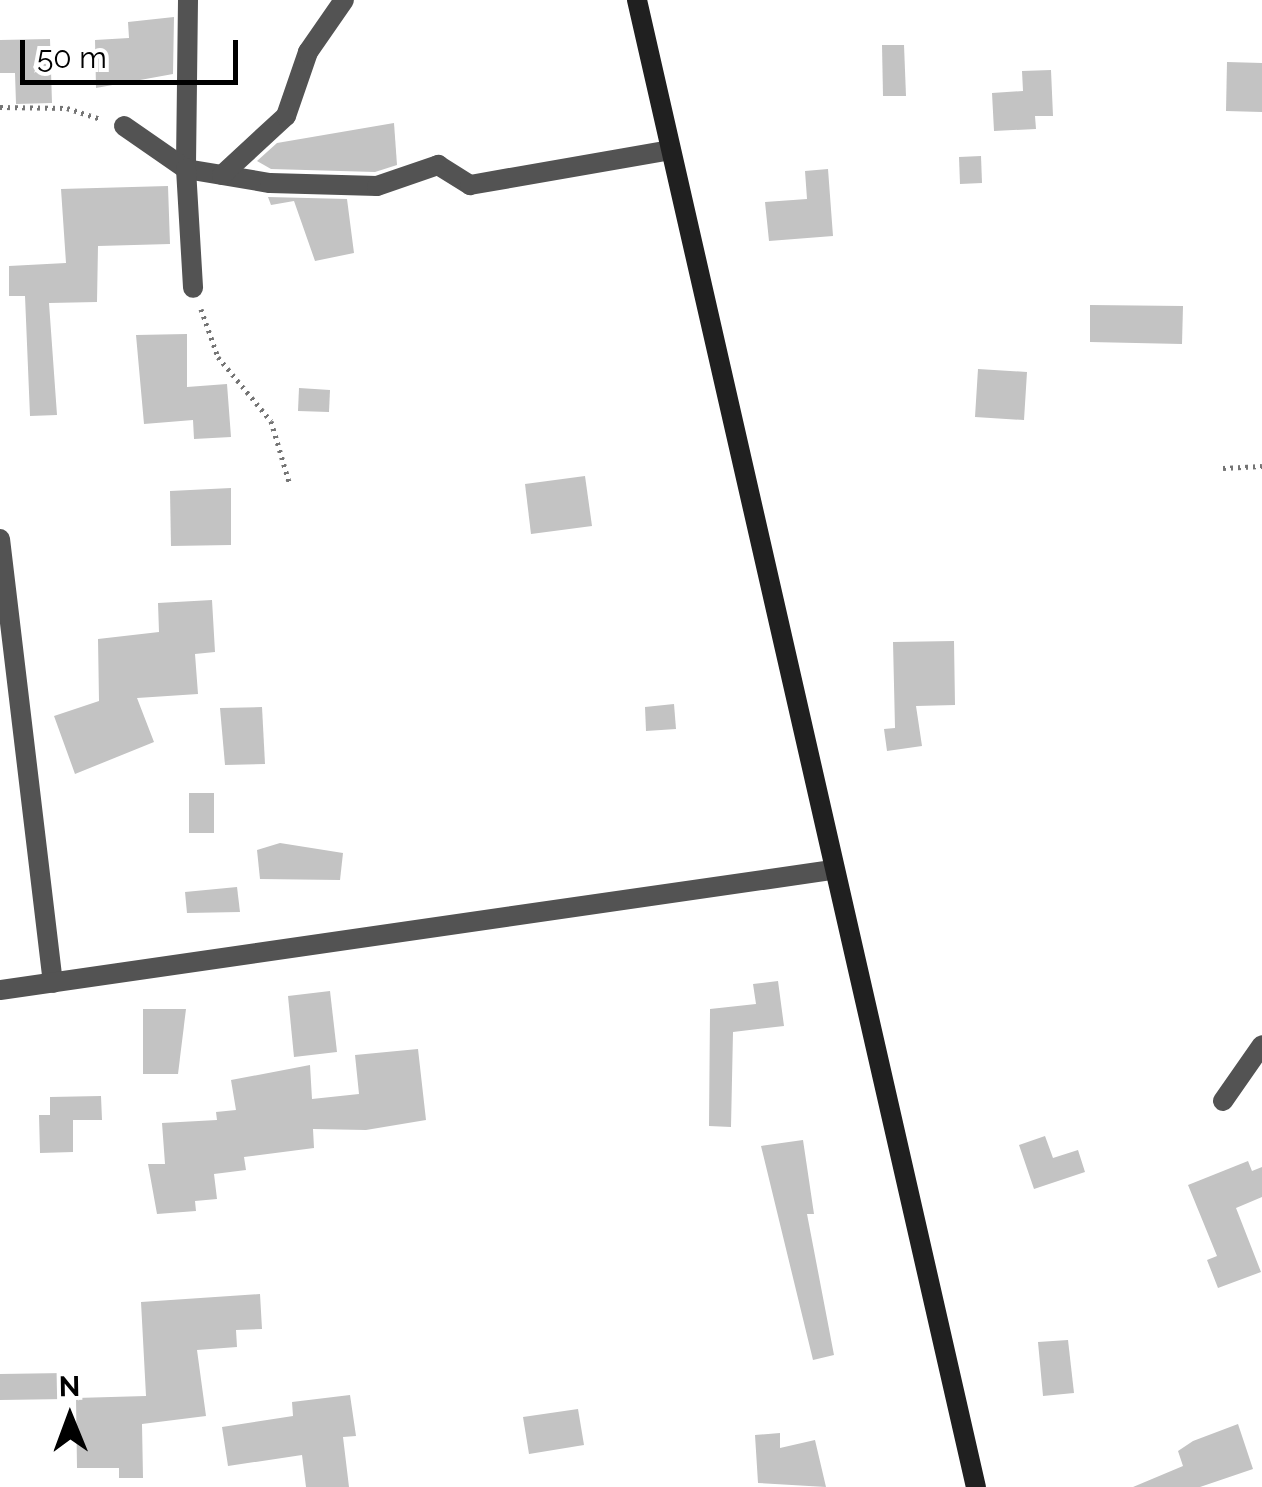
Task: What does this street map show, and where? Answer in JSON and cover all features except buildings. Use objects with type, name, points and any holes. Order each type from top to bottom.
[{"type":"main road","points":[[637,0],[832,870],[976,1487]]},
{"type":"street","points":[[188,0],[186,169],[193,288]]},
{"type":"street","points":[[222,174],[286,116],[308,52],[344,0]]},
{"type":"street","points":[[124,126],[186,169],[376,186],[438,164],[470,185],[670,150]]},
{"type":"street","points":[[0,539],[11,734],[53,983]]},
{"type":"street","points":[[0,990],[832,870]]},
{"type":"street","points":[[1223,1101],[1262,1045]]},
{"type":"path","points":[[0,107],[67,108],[124,126]]},
{"type":"path","points":[[193,288],[218,357],[271,421],[290,485]]},
{"type":"path","points":[[1223,468],[1262,466]]}]
